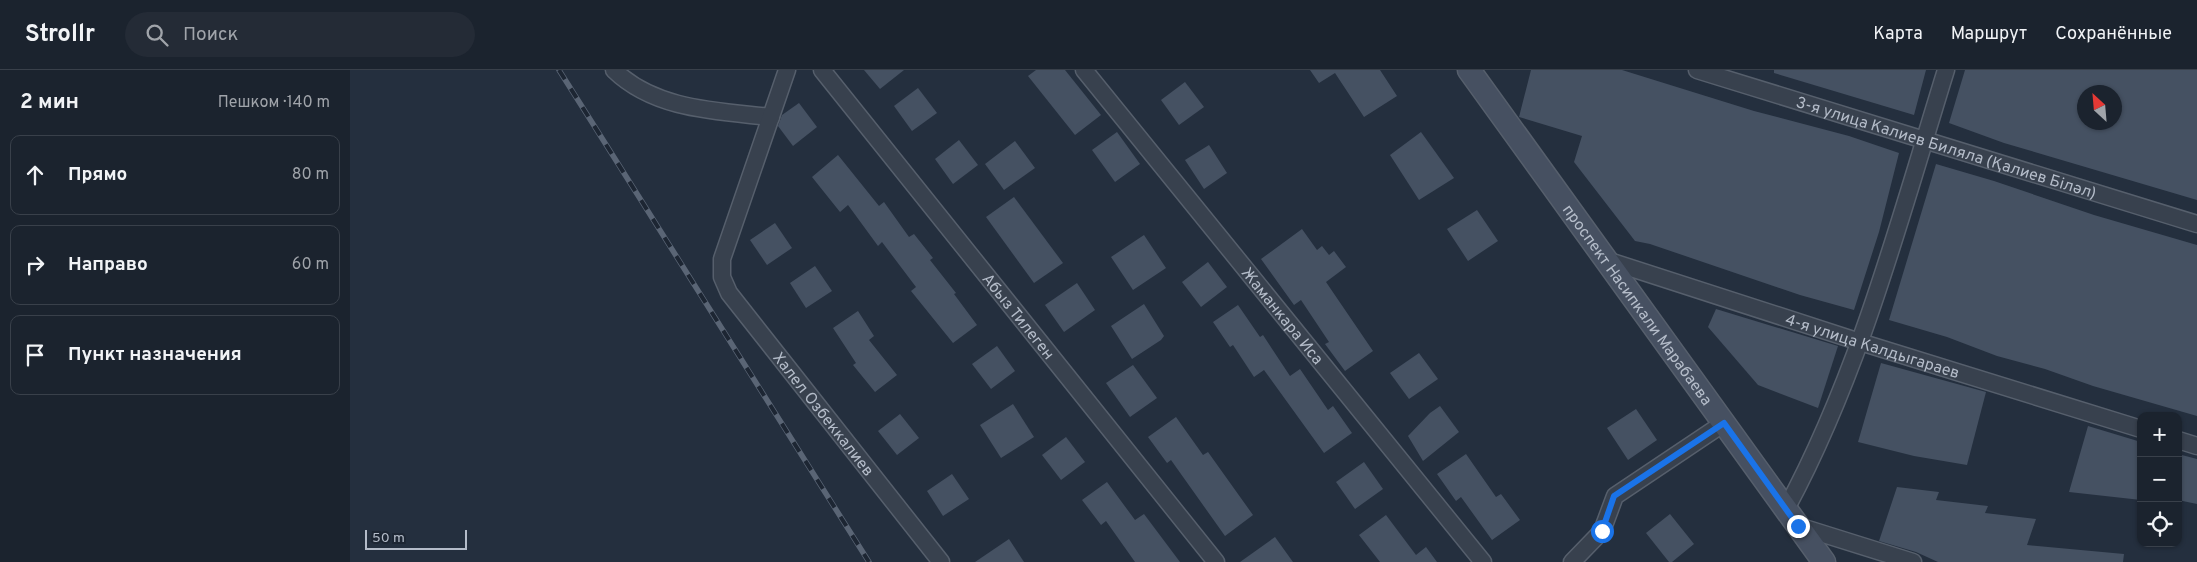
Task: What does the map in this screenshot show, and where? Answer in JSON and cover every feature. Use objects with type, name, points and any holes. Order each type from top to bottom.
[{"type":"main road","name":"проспект Насипкали Марабаева","points":[[1469,70],[1824,562]]},
{"type":"street","points":[[614,70],[641,90],[691,108],[771,117],[787,70]]},
{"type":"street","name":"Абыз Тилеген","points":[[822,70],[1216,562]]},
{"type":"street","name":"Жаманкара Иса","points":[[1084,70],[1483,562]]},
{"type":"street","name":"3-я улица Калиев Биляла (Қалиев Біләл)","points":[[1696,70],[2197,224]]},
{"type":"street","points":[[1913,562],[1792,517],[1807,470],[1860,342],[1946,70]]},
{"type":"street","name":"Халел Озбеккалиев","points":[[771,117],[722,259],[722,277],[729,293],[941,562]]},
{"type":"street","name":"4-я улица Калдыгараев","points":[[1606,260],[1860,342],[2137,428]]},
{"type":"street","points":[[1572,562],[1602,531],[1614,496],[1724,423]]},
{"type":"street","points":[[2182,441],[2197,446]]},
{"type":"building","points":[[864,70],[904,70],[880,89]]},
{"type":"building","points":[[1036,70],[1065,70],[1101,115],[1075,135],[1028,76]]},
{"type":"building","points":[[1310,70],[1380,70],[1397,96],[1364,117],[1335,73],[1319,83]]},
{"type":"building","points":[[1531,70],[1622,70],[1754,111],[1849,136],[1899,153],[1879,232],[1854,310],[1800,295],[1650,244],[1635,241],[1574,162],[1582,136],[1519,117]]},
{"type":"building","points":[[1774,70],[1926,70],[1914,115],[1774,73]]},
{"type":"building","points":[[1965,70],[2197,70],[2197,200],[2004,143],[1949,123]]},
{"type":"building","points":[[1185,82],[1204,107],[1179,125],[1161,100]]},
{"type":"building","points":[[918,88],[937,113],[912,131],[894,106]]},
{"type":"building","points":[[799,103],[817,127],[793,146],[778,126],[782,115]]},
{"type":"building","points":[[1117,132],[1140,164],[1115,182],[1092,150]]},
{"type":"building","points":[[1421,132],[1454,178],[1419,200],[1390,155]]},
{"type":"building","points":[[959,140],[978,165],[953,184],[935,159]]},
{"type":"building","points":[[1015,141],[1035,168],[1004,190],[985,164]]},
{"type":"building","points":[[1209,145],[1227,173],[1204,189],[1185,160]]},
{"type":"building","points":[[838,155],[879,206],[884,202],[909,237],[914,234],[933,258],[930,260],[956,293],[954,294],[977,325],[953,343],[911,291],[916,287],[882,242],[878,246],[848,205],[840,212],[812,177]]},
{"type":"building","points":[[1936,164],[1994,181],[2094,215],[2197,245],[2197,416],[2093,386],[2045,369],[1997,356],[1947,337],[1889,320]]},
{"type":"building","points":[[1014,197],[1063,263],[1034,283],[986,217]]},
{"type":"building","points":[[1477,210],[1498,241],[1468,261],[1447,229]]},
{"type":"building","points":[[775,223],[792,248],[767,265],[750,240]]},
{"type":"building","points":[[1302,229],[1317,250],[1322,246],[1329,255],[1334,251],[1346,267],[1326,282],[1373,351],[1345,371],[1325,344],[1329,342],[1301,300],[1294,305],[1261,259]]},
{"type":"building","points":[[1144,235],[1166,268],[1133,290],[1111,257]]},
{"type":"building","points":[[1208,262],[1227,287],[1201,307],[1182,282]]},
{"type":"building","points":[[815,266],[832,291],[806,308],[790,283]]},
{"type":"building","points":[[1077,283],[1095,310],[1064,332],[1045,305]]},
{"type":"building","points":[[1144,304],[1164,336],[1132,359],[1111,326]]},
{"type":"building","points":[[1238,305],[1260,337],[1263,335],[1290,376],[1300,369],[1328,410],[1333,406],[1352,433],[1324,453],[1264,370],[1254,377],[1233,345],[1230,347],[1213,322]]},
{"type":"building","points":[[1716,309],[1838,346],[1818,408],[1758,385],[1708,327]]},
{"type":"building","points":[[858,311],[874,336],[869,340],[897,375],[875,392],[853,365],[856,363],[833,328]]},
{"type":"building","points":[[997,346],[1015,371],[991,389],[972,364]]},
{"type":"building","points":[[1419,353],[1438,379],[1409,399],[1390,373]]},
{"type":"building","points":[[1881,363],[1986,392],[1967,465],[1914,456],[1858,442]]},
{"type":"building","points":[[1133,365],[1157,398],[1130,417],[1106,383]]},
{"type":"building","points":[[1013,404],[1034,437],[1001,458],[980,425]]},
{"type":"building","points":[[1440,406],[1459,432],[1423,461],[1408,436],[1430,413]]},
{"type":"building","points":[[1636,409],[1657,440],[1628,460],[1607,428]]},
{"type":"building","points":[[900,414],[919,438],[897,455],[878,431]]},
{"type":"building","points":[[1176,417],[1203,455],[1208,452],[1253,515],[1225,536],[1171,460],[1167,463],[1148,437]]},
{"type":"building","points":[[2088,426],[2137,441],[2137,500],[2069,492]]},
{"type":"building","points":[[1066,437],[1085,462],[1061,480],[1042,455]]},
{"type":"building","points":[[1466,454],[1496,497],[1501,494],[1520,520],[1492,540],[1461,497],[1456,501],[1437,474]]},
{"type":"building","points":[[2182,455],[2197,459],[2197,504],[2182,501]]},
{"type":"building","points":[[1364,462],[1383,489],[1355,509],[1336,482]]},
{"type":"building","points":[[952,474],[969,499],[943,516],[927,491]]},
{"type":"building","points":[[1107,482],[1135,520],[1144,514],[1180,562],[1135,562],[1106,521],[1101,525],[1082,500]]},
{"type":"building","points":[[1897,487],[1939,492],[1936,500],[1988,506],[1985,513],[2036,519],[2027,545],[2124,554],[2123,562],[1938,562],[1916,552],[1879,541]]},
{"type":"building","points":[[1670,514],[1694,544],[1672,562],[1669,562],[1646,533]]},
{"type":"building","points":[[1386,515],[1416,555],[1426,547],[1437,562],[1380,562],[1359,535]]},
{"type":"building","points":[[1275,537],[1293,562],[1240,562]]},
{"type":"building","points":[[1009,539],[1024,562],[975,562]]},
{"type":"railway","points":[[559,70],[869,562]]},
{"type":"route","points":[[1602,531],[1614,496],[1724,423],[1798,526]]}]
